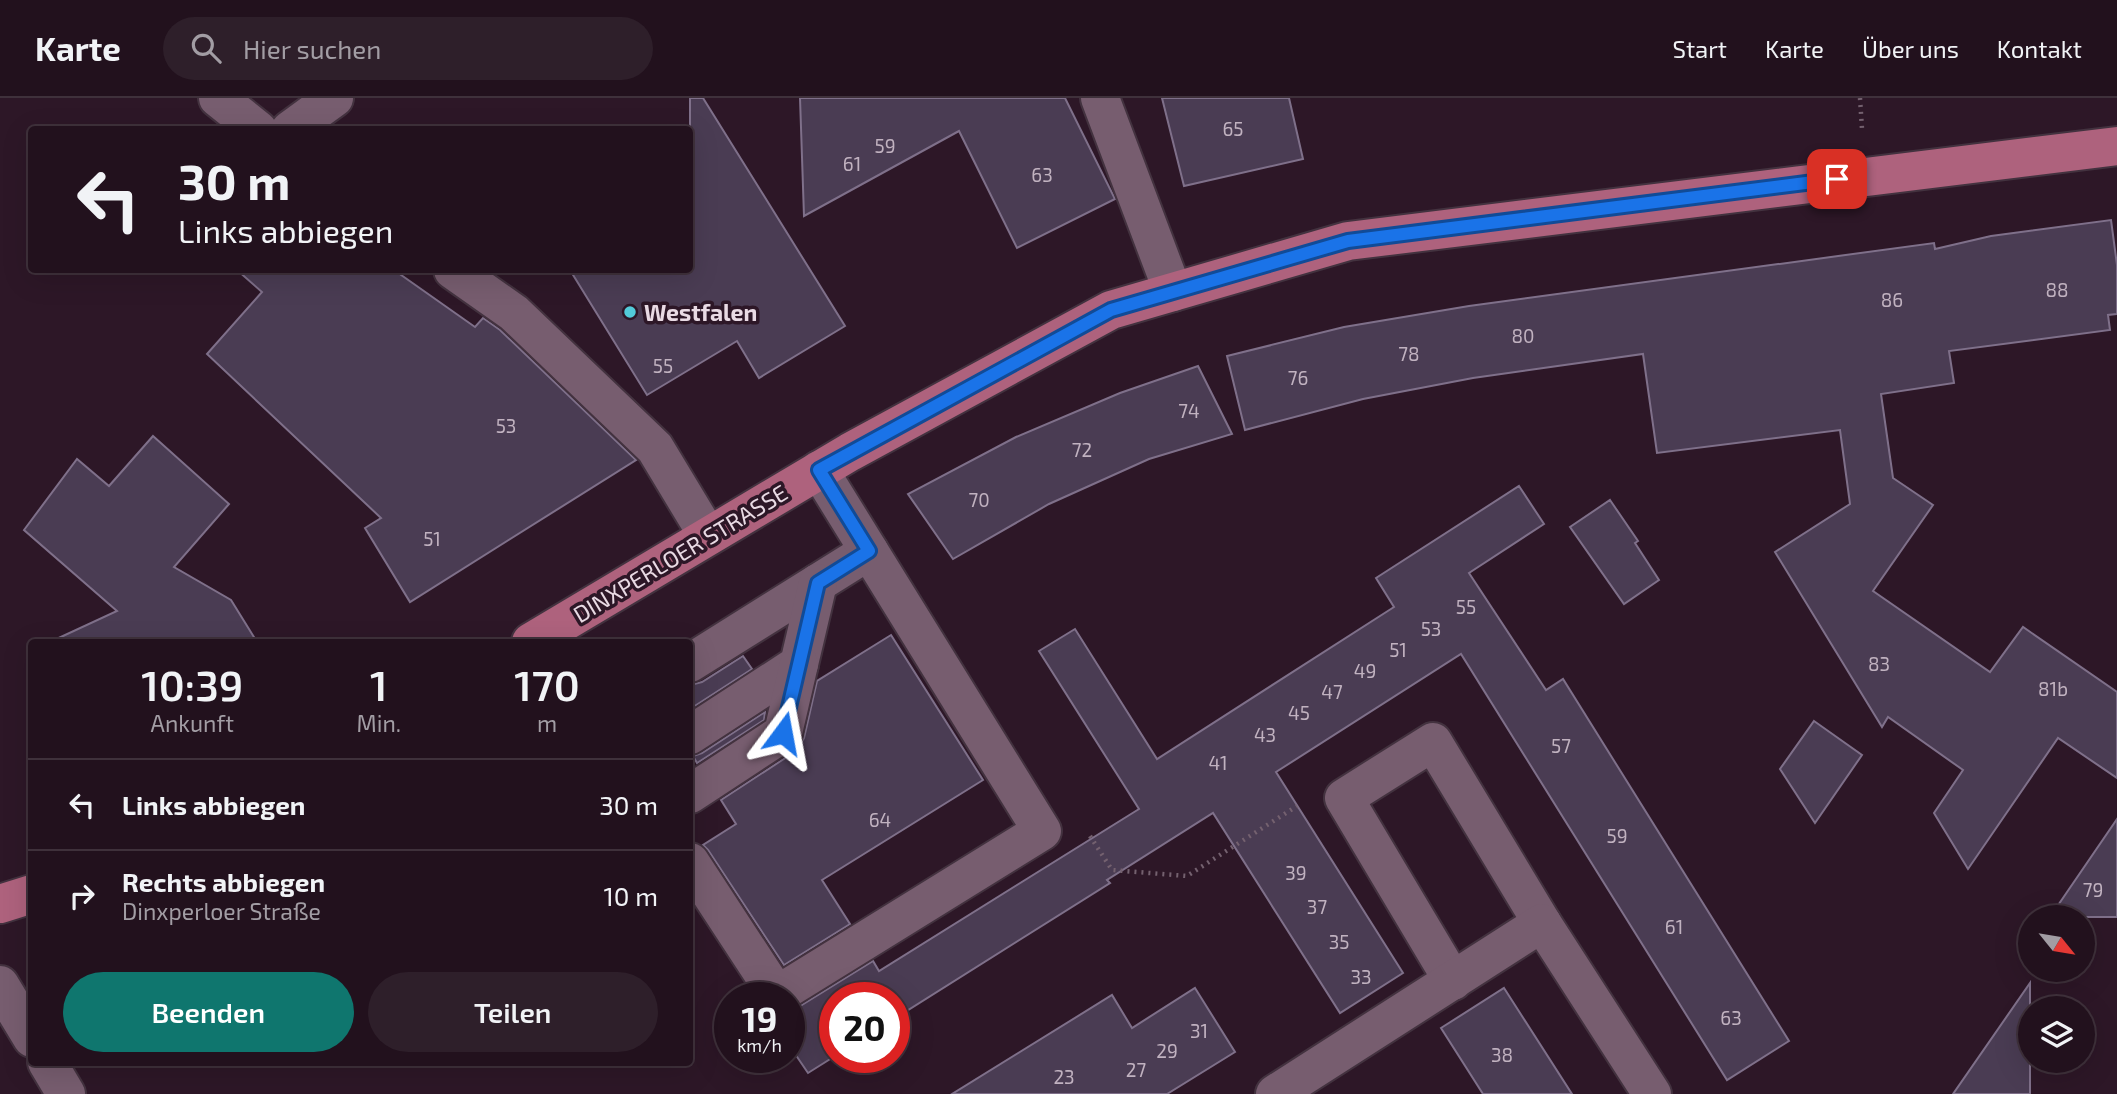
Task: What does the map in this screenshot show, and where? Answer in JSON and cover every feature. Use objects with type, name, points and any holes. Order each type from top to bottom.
[{"type":"main road","name":"DINXPERLOER STRASSE","points":[[536,639],[819,470],[1111,310],[1348,241],[2117,146]]},
{"type":"main road","points":[[0,904],[28,895]]},
{"type":"street","points":[[218,98],[253,126]]},
{"type":"street","points":[[296,126],[334,98]]},
{"type":"street","points":[[1100,98],[1173,292]]},
{"type":"street","points":[[457,273],[513,313],[655,448],[708,536]]},
{"type":"street","points":[[693,867],[777,995],[1042,831],[819,470]]},
{"type":"street","points":[[693,661],[869,551]]},
{"type":"street","points":[[693,792],[783,733],[818,583]]},
{"type":"street","points":[[693,733],[799,664]]},
{"type":"street","points":[[1452,981],[1344,798],[1433,742],[1542,923],[1652,1094]]},
{"type":"street","points":[[1275,1094],[1542,923]]},
{"type":"street","points":[[0,985],[28,1031]]},
{"type":"street","points":[[49,1066],[66,1094]]},
{"type":"path","points":[[1090,835],[1112,870],[1188,876],[1324,789],[1344,798]]},
{"type":"building","points":[[690,98],[703,98],[845,326],[759,378],[737,341],[647,395],[572,273],[693,273],[693,126],[690,126]]},
{"type":"building","points":[[800,98],[1065,98],[1115,199],[1017,248],[959,131],[804,216]]},
{"type":"building","points":[[1162,98],[1289,98],[1303,159],[1184,186]]},
{"type":"building","points":[[2111,220],[2117,265],[2117,314],[2108,315],[2110,330],[1949,351],[1954,383],[1881,394],[1893,478],[1933,505],[1873,591],[1990,672],[2023,627],[2117,692],[2117,778],[2058,738],[1968,869],[1934,813],[1963,770],[1888,717],[1882,727],[1775,552],[1850,504],[1840,430],[1657,453],[1643,354],[1473,378],[1363,399],[1245,430],[1227,356],[1344,327],[1469,306],[1934,243],[1935,249],[1991,236]]},
{"type":"building","points":[[240,273],[398,273],[475,327],[483,318],[500,330],[636,460],[410,602],[365,528],[381,518],[207,354],[262,292]]},
{"type":"building","points":[[1198,366],[1232,434],[1149,459],[1049,504],[953,559],[908,494],[1016,437],[1120,393]]},
{"type":"building","points":[[153,436],[229,504],[174,567],[231,600],[255,639],[56,639],[117,611],[24,530],[77,459],[109,486]]},
{"type":"building","points":[[1519,486],[1544,524],[1469,573],[1546,690],[1563,679],[1789,1041],[1727,1080],[1461,654],[1276,772],[1403,973],[1340,1013],[1213,813],[1107,880],[1110,883],[910,1009],[910,982],[839,982],[873,961],[879,971],[1139,809],[1039,651],[1075,629],[1157,759],[1394,607],[1376,578]]},
{"type":"building","points":[[1610,500],[1638,541],[1635,543],[1659,580],[1624,604],[1570,527]]},
{"type":"building","points":[[891,635],[983,780],[822,880],[850,924],[784,965],[703,845],[736,824],[721,800],[796,751],[804,738],[817,681]]},
{"type":"building","points":[[743,656],[752,669],[693,707],[693,684],[702,682]]},
{"type":"building","points":[[765,712],[764,720],[697,763],[693,756],[702,753]]},
{"type":"building","points":[[1814,721],[1862,755],[1815,823],[1780,769]]},
{"type":"building","points":[[2117,819],[2117,917],[2095,917],[2095,905],[2058,905]]},
{"type":"building","points":[[2030,983],[2030,996],[2021,996]]},
{"type":"building","points":[[1195,988],[1235,1052],[1167,1094],[952,1094],[1112,995],[1132,1028]]},
{"type":"building","points":[[1504,988],[1572,1094],[1483,1094],[1441,1028]]},
{"type":"building","points":[[819,994],[819,1066],[808,1073],[805,1069],[805,1003]]},
{"type":"building","points":[[2018,1000],[2018,1073],[2030,1073],[2030,1094],[1953,1094]]},
{"type":"place","name":"Westfalen","points":[[630,312]]},
{"type":"route","points":[[783,733],[818,583],[869,551],[819,470],[1111,310],[1348,241],[1837,179]]}]
